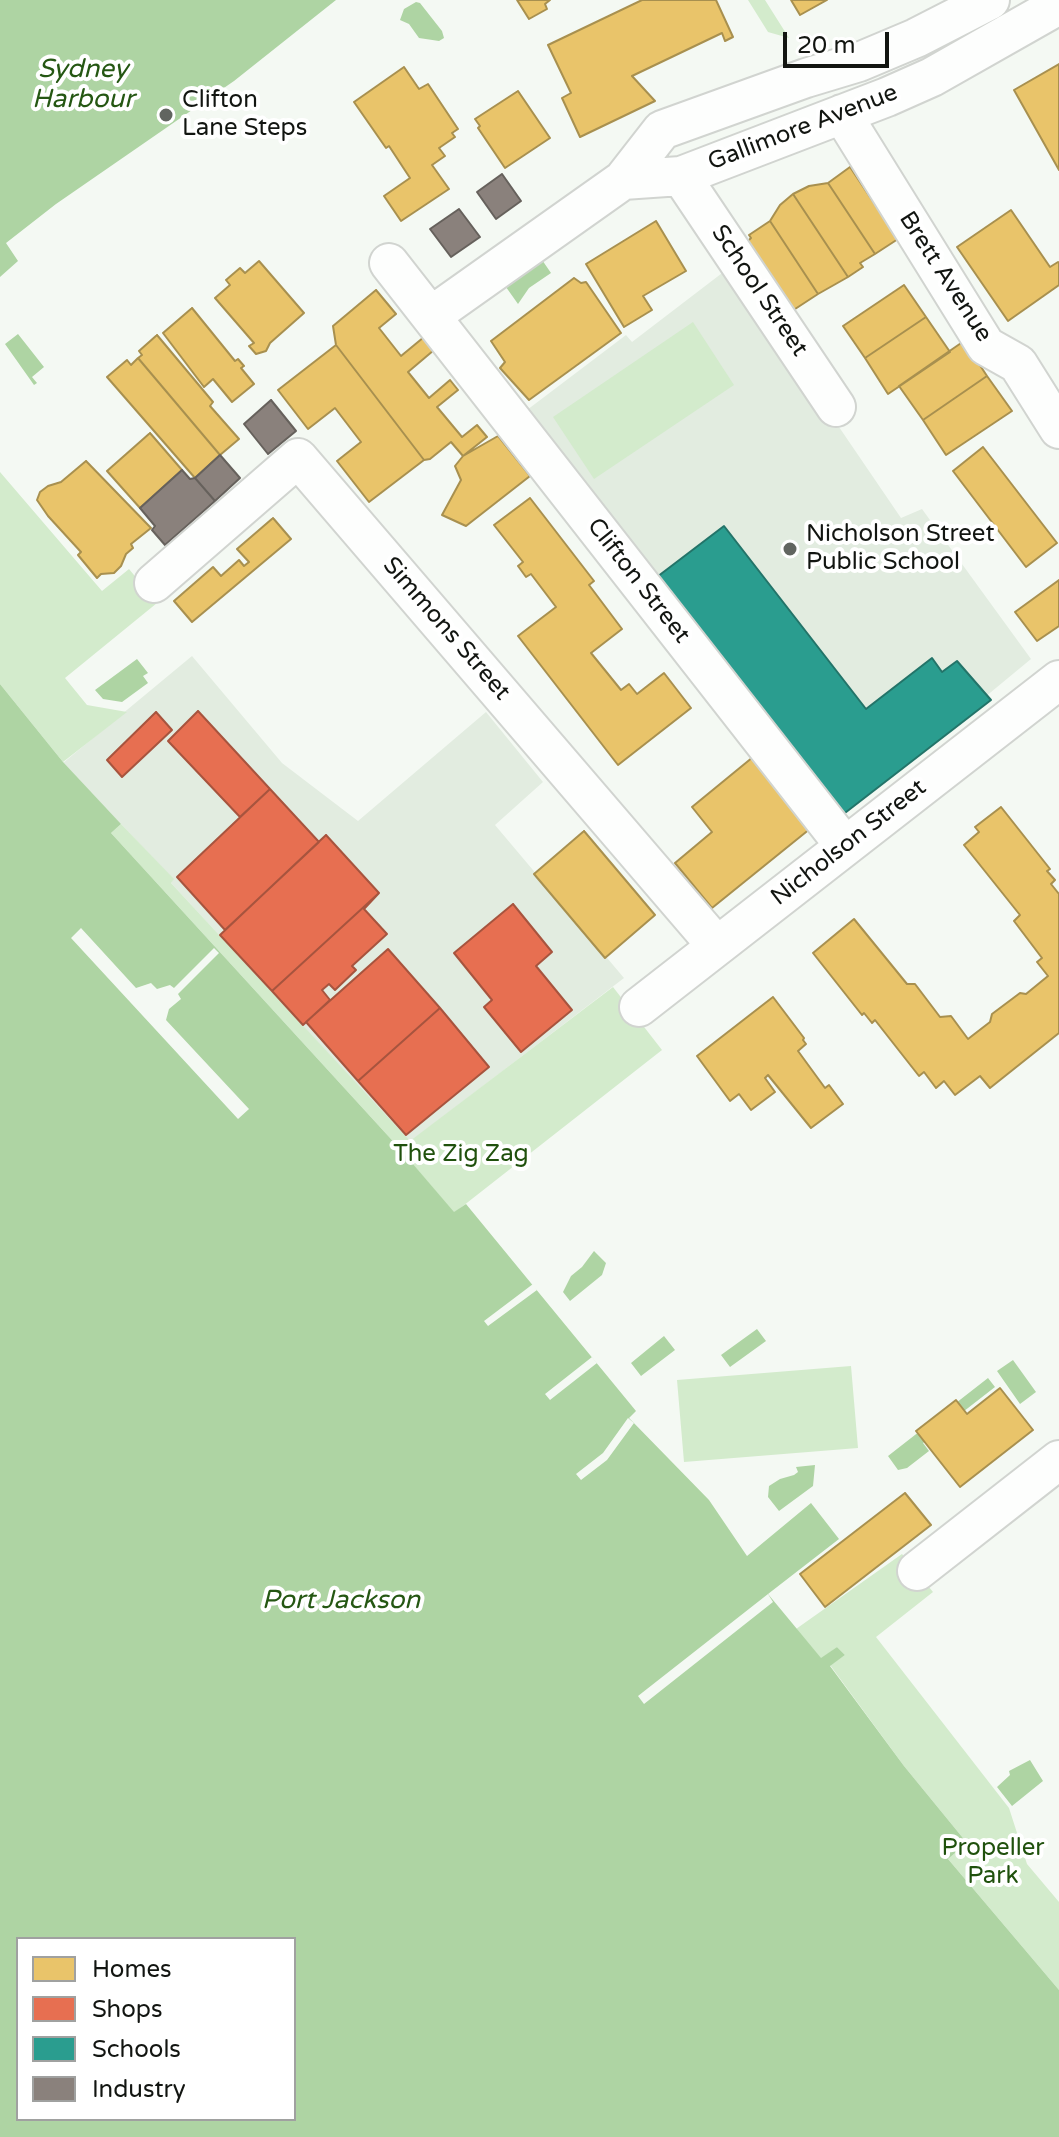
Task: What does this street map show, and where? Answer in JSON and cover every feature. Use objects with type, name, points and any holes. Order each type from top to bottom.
[{"type":"street","name":"Gallimore Avenue","points":[[431,316],[623,180],[662,130],[859,62],[916,38],[990,0]]},
{"type":"street","name":"Gallimore Avenue","points":[[623,180],[681,176],[842,114],[932,77],[1059,5]]},
{"type":"street","name":"Brett Avenue","points":[[842,114],[986,346],[1018,364],[1059,429]]},
{"type":"street","name":"School Street","points":[[681,176],[836,407]]},
{"type":"street","name":"Clifton Street","points":[[389,263],[845,846]]},
{"type":"street","name":"Simmons Street","points":[[154,583],[298,458],[717,946]]},
{"type":"street","name":"Nicholson Street","points":[[639,1007],[1059,680]]},
{"type":"street","points":[[917,1571],[1059,1460]]},
{"type":"shaded area","name":"Nicholson Street Public School","points":[[730,267],[901,518],[922,509],[1031,659],[841,816],[523,413],[626,335],[632,342]]},
{"type":"shaded area","points":[[192,656],[282,763],[358,821],[486,712],[543,782],[495,825],[624,978],[410,1142],[171,883],[173,879],[63,763]]},
{"type":"green space","points":[[748,0],[765,0],[789,38],[768,32]]},
{"type":"green space","points":[[693,322],[734,385],[594,479],[553,417]]},
{"type":"green space","points":[[0,472],[102,591],[129,569],[157,603],[65,678],[87,705],[127,712],[63,762],[0,684]]},
{"type":"green space","name":"The Zig Zag","points":[[121,824],[174,879],[171,883],[410,1141],[613,987],[662,1050],[454,1213],[401,1150],[111,833]]},
{"type":"green space","points":[[851,1366],[858,1448],[684,1462],[677,1380]]},
{"type":"green space","name":"Propeller Park","points":[[902,1554],[933,1592],[876,1637],[1009,1808],[1027,1864],[1059,1902],[1059,1990],[948,1859],[967,1843],[904,1766],[830,1665],[845,1655],[837,1647],[821,1659],[796,1629]]},
{"type":"water","name":"Sydney Harbour","points":[[0,0],[336,0],[234,81],[56,204],[6,243],[18,261],[0,277]]},
{"type":"water","points":[[416,2],[442,31],[444,38],[439,41],[419,38],[409,24],[400,20],[404,9]]},
{"type":"water","points":[[538,254],[551,273],[529,288],[518,304],[501,280]]},
{"type":"water","points":[[18,334],[44,367],[32,377],[37,383],[34,385],[5,344]]},
{"type":"water","points":[[137,659],[148,673],[143,676],[148,683],[122,702],[103,699],[95,690]]},
{"type":"water","name":"Port Jackson","points":[[0,684],[63,762],[121,824],[111,833],[454,1212],[466,1204],[636,1411],[629,1418],[709,1500],[747,1556],[811,1503],[839,1539],[768,1594],[821,1658],[837,1647],[845,1655],[830,1666],[904,1766],[967,1843],[948,1859],[1059,1990],[1059,2137],[0,2137]]},
{"type":"water","points":[[594,1251],[606,1263],[602,1275],[570,1301],[563,1292],[571,1276]]},
{"type":"water","points":[[757,1329],[766,1341],[730,1367],[721,1355]]},
{"type":"water","points":[[664,1336],[675,1350],[641,1376],[631,1363]]},
{"type":"water","points":[[1013,1360],[1036,1392],[1020,1404],[997,1371]]},
{"type":"water","points":[[988,1378],[995,1387],[923,1443],[929,1451],[907,1468],[898,1470],[888,1456]]},
{"type":"water","points":[[815,1465],[813,1486],[779,1511],[768,1497],[769,1486],[794,1475],[798,1472],[796,1467]]},
{"type":"water","points":[[1030,1760],[1043,1781],[1012,1806],[997,1787],[1010,1775],[1009,1771]]},
{"type":"pier","points":[[81,928],[136,988],[151,983],[157,989],[170,985],[174,988],[214,948],[219,953],[178,994],[181,999],[169,1009],[166,1020],[249,1109],[238,1119],[71,938]]},
{"type":"pier","points":[[533,1284],[537,1290],[488,1326],[484,1321]]},
{"type":"pier","points":[[592,1357],[597,1363],[550,1400],[545,1394]]},
{"type":"pier","points":[[628,1418],[634,1423],[607,1460],[581,1480],[576,1474],[603,1453]]},
{"type":"pier","points":[[768,1594],[773,1602],[644,1704],[638,1696]]},
{"type":"building: Homes","points":[[517,0],[550,0],[545,4],[547,9],[529,19]]},
{"type":"building: Homes","points":[[642,0],[716,0],[733,37],[725,41],[722,33],[632,76],[655,101],[580,137],[562,98],[571,93],[548,45]]},
{"type":"building: Homes","points":[[791,0],[827,0],[800,15]]},
{"type":"building: Homes","points":[[1059,64],[1059,170],[1014,90]]},
{"type":"building: Homes","points":[[404,67],[419,89],[428,84],[458,129],[452,133],[455,137],[439,148],[445,156],[432,165],[449,189],[401,221],[384,196],[410,178],[354,102]]},
{"type":"building: Homes","points":[[518,91],[550,138],[505,168],[475,119]]},
{"type":"building: Homes","points":[[850,167],[898,239],[875,254],[828,183]]},
{"type":"building: Homes","points":[[828,183],[875,254],[860,263],[863,267],[848,277],[793,194],[809,186]]},
{"type":"building: Homes","points":[[793,194],[848,277],[818,294],[770,221],[780,205]]},
{"type":"building: Homes","points":[[1011,210],[1050,267],[1059,263],[1059,285],[1008,321],[957,247]]},
{"type":"building: Homes","points":[[656,221],[686,271],[643,296],[652,310],[624,327],[586,264]]},
{"type":"building: Homes","points":[[770,221],[818,294],[792,311],[757,268],[763,264],[748,241],[751,238],[749,235]]},
{"type":"building: Homes","points":[[259,261],[304,313],[270,343],[266,351],[256,354],[249,346],[254,343],[215,298],[230,285],[226,280],[240,268],[245,273]]},
{"type":"building: Homes","points":[[574,278],[581,283],[586,282],[621,333],[529,400],[500,368],[505,362],[491,341]]},
{"type":"building: Homes","points":[[904,285],[926,317],[865,358],[843,326]]},
{"type":"building: Homes","points":[[376,290],[396,314],[379,328],[401,356],[424,337],[434,350],[408,372],[429,398],[450,380],[458,390],[437,407],[462,437],[477,425],[487,437],[463,456],[451,442],[430,459],[424,460],[336,345],[333,326]]},
{"type":"building: Homes","points":[[192,308],[235,361],[238,359],[244,366],[241,368],[254,384],[232,402],[213,379],[204,387],[163,333]]},
{"type":"building: Homes","points":[[926,317],[950,352],[888,394],[865,358]]},
{"type":"building: Homes","points":[[157,335],[213,402],[210,406],[239,439],[220,455],[138,358],[142,355],[139,351]]},
{"type":"building: Homes","points":[[964,341],[987,376],[923,420],[899,386]]},
{"type":"building: Homes","points":[[336,345],[424,460],[369,502],[337,461],[361,442],[335,408],[308,429],[278,390]]},
{"type":"building: Homes","points":[[138,358],[220,455],[195,478],[107,377],[127,360],[131,365]]},
{"type":"building: Homes","points":[[987,376],[1012,411],[946,455],[923,420]]},
{"type":"building: Homes","points":[[150,433],[182,470],[140,508],[107,471]]},
{"type":"building: Homes","points":[[498,436],[530,476],[466,526],[442,515],[461,480],[455,466],[463,456]]},
{"type":"building: Homes","points":[[983,447],[1057,543],[1026,567],[953,471]]},
{"type":"building: Homes","points":[[86,461],[151,528],[131,544],[133,548],[114,573],[101,574],[97,578],[78,555],[81,552],[37,500],[40,492],[61,482]]},
{"type":"building: Homes","points":[[530,498],[594,581],[589,585],[622,629],[591,653],[621,690],[629,684],[637,694],[664,673],[691,708],[618,765],[518,636],[556,607],[531,574],[526,577],[518,566],[523,562],[494,525]]},
{"type":"building: Homes","points":[[273,518],[291,539],[192,622],[174,601],[213,567],[221,576],[239,560],[244,566],[249,562],[237,549]]},
{"type":"building: Homes","points":[[1059,580],[1059,626],[1037,641],[1015,612]]},
{"type":"building: Homes","points":[[753,757],[811,828],[712,908],[675,863],[712,832],[692,807]]},
{"type":"building: Homes","points":[[1001,807],[1050,869],[1047,871],[1055,880],[1051,884],[1059,894],[1059,1033],[990,1088],[980,1076],[955,1095],[944,1081],[936,1088],[924,1072],[919,1076],[875,1020],[872,1023],[864,1013],[862,1015],[813,953],[854,919],[907,984],[915,984],[940,1017],[951,1016],[968,1039],[990,1022],[992,1014],[1020,993],[1026,994],[1048,976],[1037,962],[1042,958],[1014,921],[1020,915],[964,845],[979,832],[975,827]]},
{"type":"building: Homes","points":[[584,831],[655,915],[605,958],[534,874]]},
{"type":"building: Homes","points":[[773,997],[804,1038],[806,1044],[798,1051],[825,1088],[829,1085],[843,1104],[811,1128],[768,1075],[765,1078],[775,1092],[751,1110],[739,1094],[730,1101],[697,1056]]},
{"type":"building: Homes","points":[[1000,1388],[1033,1430],[960,1487],[916,1431],[956,1400],[967,1414]]},
{"type":"building: Homes","points":[[905,1493],[931,1525],[825,1607],[800,1574]]},
{"type":"building: Shops","points":[[198,711],[270,789],[240,817],[168,741]]},
{"type":"building: Shops","points":[[156,712],[172,730],[122,777],[107,760]]},
{"type":"building: Shops","points":[[270,789],[319,842],[225,930],[177,877]]},
{"type":"building: Shops","points":[[326,835],[379,893],[272,991],[220,935]]},
{"type":"building: Shops","points":[[379,893],[364,909],[387,934],[352,966],[356,970],[335,990],[329,984],[322,990],[330,1000],[303,1025],[272,991]]},
{"type":"building: Shops","points":[[513,904],[552,952],[536,966],[572,1010],[521,1052],[484,1007],[492,1000],[454,953]]},
{"type":"building: Shops","points":[[388,949],[440,1008],[358,1081],[306,1022]]},
{"type":"building: Shops","points":[[440,1008],[489,1067],[406,1135],[358,1081]]},
{"type":"building: Schools","points":[[724,526],[866,709],[932,658],[942,672],[957,661],[991,700],[841,816],[653,580]]},
{"type":"building: Industry","points":[[502,174],[521,201],[496,219],[477,192]]},
{"type":"building: Industry","points":[[459,209],[480,237],[451,257],[430,229]]},
{"type":"building: Industry","points":[[271,400],[296,431],[268,454],[244,424]]},
{"type":"building: Industry","points":[[220,455],[240,478],[215,501],[195,478]]},
{"type":"building: Industry","points":[[182,470],[190,479],[195,478],[215,501],[165,545],[140,508]]},
{"type":"place","name":"Clifton Lane Steps","points":[[166,115]]},
{"type":"place","name":"Nicholson Street Public School","points":[[790,549]]}]
